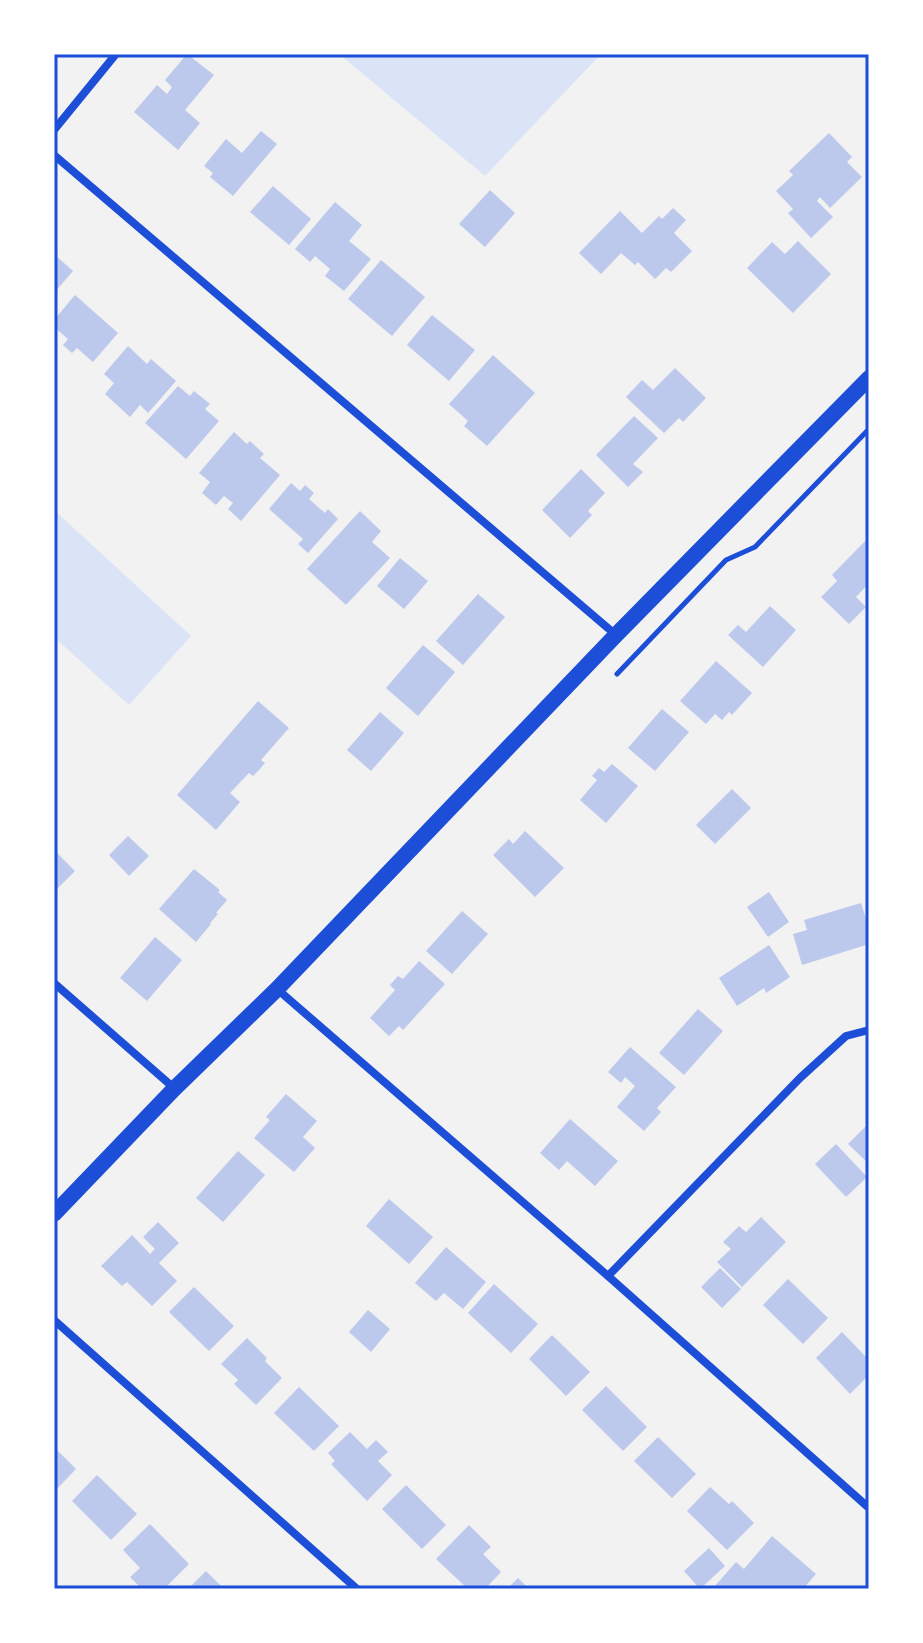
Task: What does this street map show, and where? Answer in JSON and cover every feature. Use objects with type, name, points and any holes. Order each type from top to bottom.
[{"type":"main road","points":[[54,1214],[174,1089],[277,989],[616,635],[869,378]]},
{"type":"street","points":[[54,130],[116,54]]},
{"type":"street","points":[[54,155],[616,635]]},
{"type":"street","points":[[54,983],[174,1089]]},
{"type":"street","points":[[277,989],[869,1508]]},
{"type":"street","points":[[608,1276],[800,1078],[846,1036],[869,1030]]},
{"type":"street","points":[[54,1320],[357,1589]]},
{"type":"path","points":[[617,674],[726,560],[755,547],[869,429]]},
{"type":"shaded area","points":[[339,54],[601,54],[485,176]]},
{"type":"shaded area","points":[[54,510],[191,636],[129,705],[54,637]]},
{"type":"building","points":[[187,54],[214,75],[185,110],[200,123],[178,150],[134,112],[157,85],[167,94],[172,87],[165,80]]},
{"type":"building","points":[[261,131],[277,144],[233,196],[210,177],[213,173],[204,166],[226,139],[242,153]]},
{"type":"building","points":[[829,133],[852,157],[847,162],[862,177],[830,208],[820,197],[817,201],[833,217],[811,238],[788,213],[793,209],[776,191],[793,175],[789,171]]},
{"type":"building","points":[[273,186],[311,219],[289,245],[250,212]]},
{"type":"building","points":[[490,190],[515,213],[485,247],[459,224]]},
{"type":"building","points":[[335,202],[362,225],[349,241],[371,259],[344,291],[325,276],[330,269],[315,256],[310,262],[295,249]]},
{"type":"building","points":[[673,208],[686,220],[674,233],[692,251],[671,272],[666,268],[655,279],[638,262],[635,265],[621,253],[601,274],[579,253],[620,211],[642,233],[659,216],[662,219]]},
{"type":"building","points":[[798,241],[831,274],[793,313],[747,268],[772,242],[785,254]]},
{"type":"building","points":[[54,248],[58,252],[55,255],[73,271],[54,293]]},
{"type":"building","points":[[381,260],[425,297],[392,336],[348,299]]},
{"type":"building","points":[[75,295],[118,333],[93,362],[77,348],[72,353],[63,345],[68,339],[54,327],[54,320]]},
{"type":"building","points":[[432,315],[475,350],[449,381],[407,345]]},
{"type":"building","points":[[128,346],[147,364],[151,359],[176,381],[148,413],[140,405],[130,417],[105,394],[114,383],[104,374]]},
{"type":"building","points":[[493,355],[535,393],[487,446],[464,426],[468,421],[449,404]]},
{"type":"building","points":[[675,368],[706,398],[683,422],[679,418],[664,433],[626,397],[642,380],[653,390]]},
{"type":"building","points":[[178,386],[190,396],[194,391],[210,404],[205,409],[219,421],[186,459],[145,423]]},
{"type":"building","points":[[634,416],[658,438],[633,464],[643,472],[628,487],[596,455]]},
{"type":"building","points":[[234,432],[264,454],[260,458],[280,475],[241,521],[228,509],[233,503],[224,496],[216,505],[202,493],[210,482],[199,473]]},
{"type":"building","points":[[581,469],[605,493],[588,511],[592,515],[570,538],[542,510]]},
{"type":"building","points":[[291,483],[300,491],[305,485],[314,493],[309,499],[325,513],[328,509],[338,519],[308,553],[298,544],[303,539],[269,509]]},
{"type":"building","points":[[360,511],[381,531],[372,542],[390,558],[346,605],[307,569]]},
{"type":"building","points":[[869,537],[869,583],[856,597],[866,607],[849,624],[821,597],[837,581],[832,575]]},
{"type":"building","points":[[400,558],[428,581],[404,609],[377,586]]},
{"type":"building","points":[[478,594],[505,617],[463,665],[436,641]]},
{"type":"building","points":[[770,606],[796,630],[763,667],[728,635],[738,625],[746,632]]},
{"type":"building","points":[[423,645],[455,672],[418,716],[386,688]]},
{"type":"building","points":[[716,661],[752,693],[732,715],[729,712],[722,720],[715,714],[706,724],[680,701]]},
{"type":"building","points":[[258,701],[289,728],[261,760],[265,763],[258,771],[253,776],[249,773],[230,793],[240,802],[216,830],[177,795]]},
{"type":"building","points":[[662,709],[689,732],[655,771],[628,748]]},
{"type":"building","points":[[380,712],[404,733],[371,771],[347,750]]},
{"type":"building","points":[[612,764],[638,786],[606,823],[580,800],[597,780],[592,776],[599,768],[604,772]]},
{"type":"building","points":[[732,789],[751,808],[715,844],[696,825]]},
{"type":"building","points":[[525,831],[564,868],[535,897],[493,855],[509,839],[513,844]]},
{"type":"building","points":[[128,836],[149,856],[129,876],[109,855]]},
{"type":"building","points":[[54,850],[75,871],[54,892]]},
{"type":"building","points":[[194,869],[220,890],[218,892],[227,900],[196,942],[159,909]]},
{"type":"building","points":[[769,892],[789,922],[768,937],[747,907]]},
{"type":"building","points":[[861,903],[869,928],[869,944],[802,965],[793,934],[807,930],[804,920]]},
{"type":"building","points":[[462,911],[488,934],[452,974],[426,951]]},
{"type":"building","points":[[155,937],[182,960],[147,1001],[120,978]]},
{"type":"building","points":[[769,945],[790,977],[766,993],[764,988],[737,1006],[719,978]]},
{"type":"building","points":[[419,961],[445,984],[403,1030],[399,1026],[389,1036],[370,1018],[395,990],[390,985],[398,976],[403,979]]},
{"type":"building","points":[[698,1009],[723,1031],[684,1075],[659,1053]]},
{"type":"building","points":[[630,1047],[676,1087],[657,1108],[661,1112],[644,1131],[617,1107],[635,1086],[625,1077],[621,1083],[608,1072]]},
{"type":"building","points":[[286,1094],[317,1121],[303,1137],[315,1148],[294,1172],[254,1138],[270,1120],[266,1117]]},
{"type":"building","points":[[570,1119],[618,1161],[595,1186],[567,1161],[559,1170],[540,1153]]},
{"type":"building","points":[[869,1123],[869,1164],[848,1144]]},
{"type":"building","points":[[836,1144],[867,1177],[846,1197],[815,1164]]},
{"type":"building","points":[[238,1151],[265,1175],[223,1222],[196,1198]]},
{"type":"building","points":[[389,1199],[433,1237],[409,1264],[366,1226]]},
{"type":"building","points":[[761,1217],[786,1242],[742,1287],[717,1262],[731,1249],[723,1242],[739,1226],[746,1232]]},
{"type":"building","points":[[158,1222],[179,1243],[159,1263],[177,1281],[152,1306],[127,1282],[122,1286],[101,1266],[132,1235],[150,1254],[155,1249],[143,1237]]},
{"type":"building","points":[[446,1247],[486,1282],[463,1309],[444,1293],[436,1301],[415,1283]]},
{"type":"building","points":[[720,1268],[741,1289],[722,1308],[701,1287]]},
{"type":"building","points":[[788,1279],[828,1318],[803,1344],[763,1305]]},
{"type":"building","points":[[494,1284],[538,1324],[511,1353],[468,1313]]},
{"type":"building","points":[[194,1287],[234,1326],[209,1351],[169,1312]]},
{"type":"building","points":[[368,1310],[390,1329],[371,1352],[349,1332]]},
{"type":"building","points":[[842,1332],[869,1360],[869,1375],[850,1394],[816,1358]]},
{"type":"building","points":[[552,1335],[590,1372],[566,1396],[529,1359]]},
{"type":"building","points":[[247,1338],[282,1378],[256,1405],[234,1384],[238,1380],[221,1364]]},
{"type":"building","points":[[606,1386],[647,1427],[623,1451],[582,1410]]},
{"type":"building","points":[[299,1387],[339,1426],[314,1451],[274,1413]]},
{"type":"building","points":[[350,1432],[367,1449],[376,1440],[388,1452],[378,1461],[392,1475],[367,1501],[331,1464],[335,1461],[328,1453]]},
{"type":"building","points":[[658,1437],[696,1474],[672,1498],[634,1461]]},
{"type":"building","points":[[54,1447],[76,1469],[54,1492]]},
{"type":"building","points":[[97,1475],[137,1514],[111,1540],[72,1501]]},
{"type":"building","points":[[406,1485],[446,1525],[422,1549],[382,1509]]},
{"type":"building","points":[[710,1487],[729,1504],[732,1501],[754,1523],[727,1550],[687,1511]]},
{"type":"building","points":[[150,1524],[189,1564],[164,1589],[142,1589],[130,1577],[140,1568],[123,1550]]},
{"type":"building","points":[[469,1525],[491,1547],[483,1554],[501,1572],[485,1589],[468,1589],[436,1559]]},
{"type":"building","points":[[772,1536],[816,1574],[803,1589],[714,1587],[736,1562],[744,1569]]},
{"type":"building","points":[[709,1548],[725,1566],[700,1589],[684,1571]]},
{"type":"building","points":[[206,1571],[224,1589],[188,1589]]},
{"type":"building","points":[[518,1578],[529,1589],[507,1589]]}]
